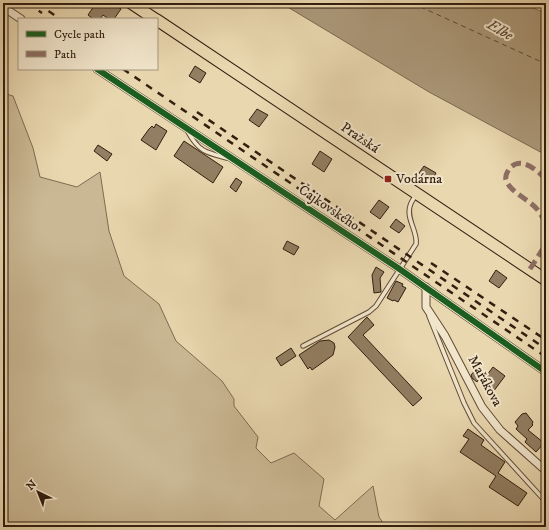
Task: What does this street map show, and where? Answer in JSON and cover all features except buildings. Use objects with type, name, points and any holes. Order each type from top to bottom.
[{"type":"main road","name":"Pražská","points":[[131,3],[153,18]]},
{"type":"main road","name":"Pražská","points":[[158,21],[546,280]]},
{"type":"street","points":[[3,7],[20,18]]},
{"type":"street","name":"Čajkovského","points":[[98,70],[400,270],[546,372]]},
{"type":"street","points":[[426,288],[426,307]]},
{"type":"street","name":"Mařákova","points":[[426,307],[445,336],[482,407],[500,430],[546,471]]},
{"type":"lane","points":[[303,346],[369,312],[376,306],[416,244],[417,238],[409,211],[416,194]]},
{"type":"lane","points":[[426,307],[464,403],[474,423],[546,502]]},
{"type":"shaded area","points":[[3,93],[13,96],[33,148],[40,177],[77,187],[100,172],[109,231],[124,276],[159,304],[176,341],[222,381],[234,399],[234,406],[258,437],[256,448],[271,463],[294,453],[324,479],[319,506],[335,520],[373,486],[379,517],[386,527],[3,527]]},
{"type":"water","name":"Elbe","points":[[281,3],[520,3],[546,13],[546,155],[429,92]]},
{"type":"ferry route","points":[[412,3],[546,64]]},
{"type":"railway","points":[[27,3],[42,13]]},
{"type":"railway","points":[[37,3],[59,18]]},
{"type":"railway","points":[[124,70],[546,357]]},
{"type":"railway","points":[[197,112],[546,349]]},
{"type":"railway","points":[[431,263],[546,340]]},
{"type":"marked path","points":[[546,179],[528,165],[518,163],[509,169],[506,177],[506,180],[511,188],[533,205],[546,224]]},
{"type":"marked path","points":[[530,269],[546,244]]},
{"type":"cycle path","points":[[99,70],[398,268],[546,372]]},
{"type":"place","name":"Vodárna","points":[[388,179]]}]
